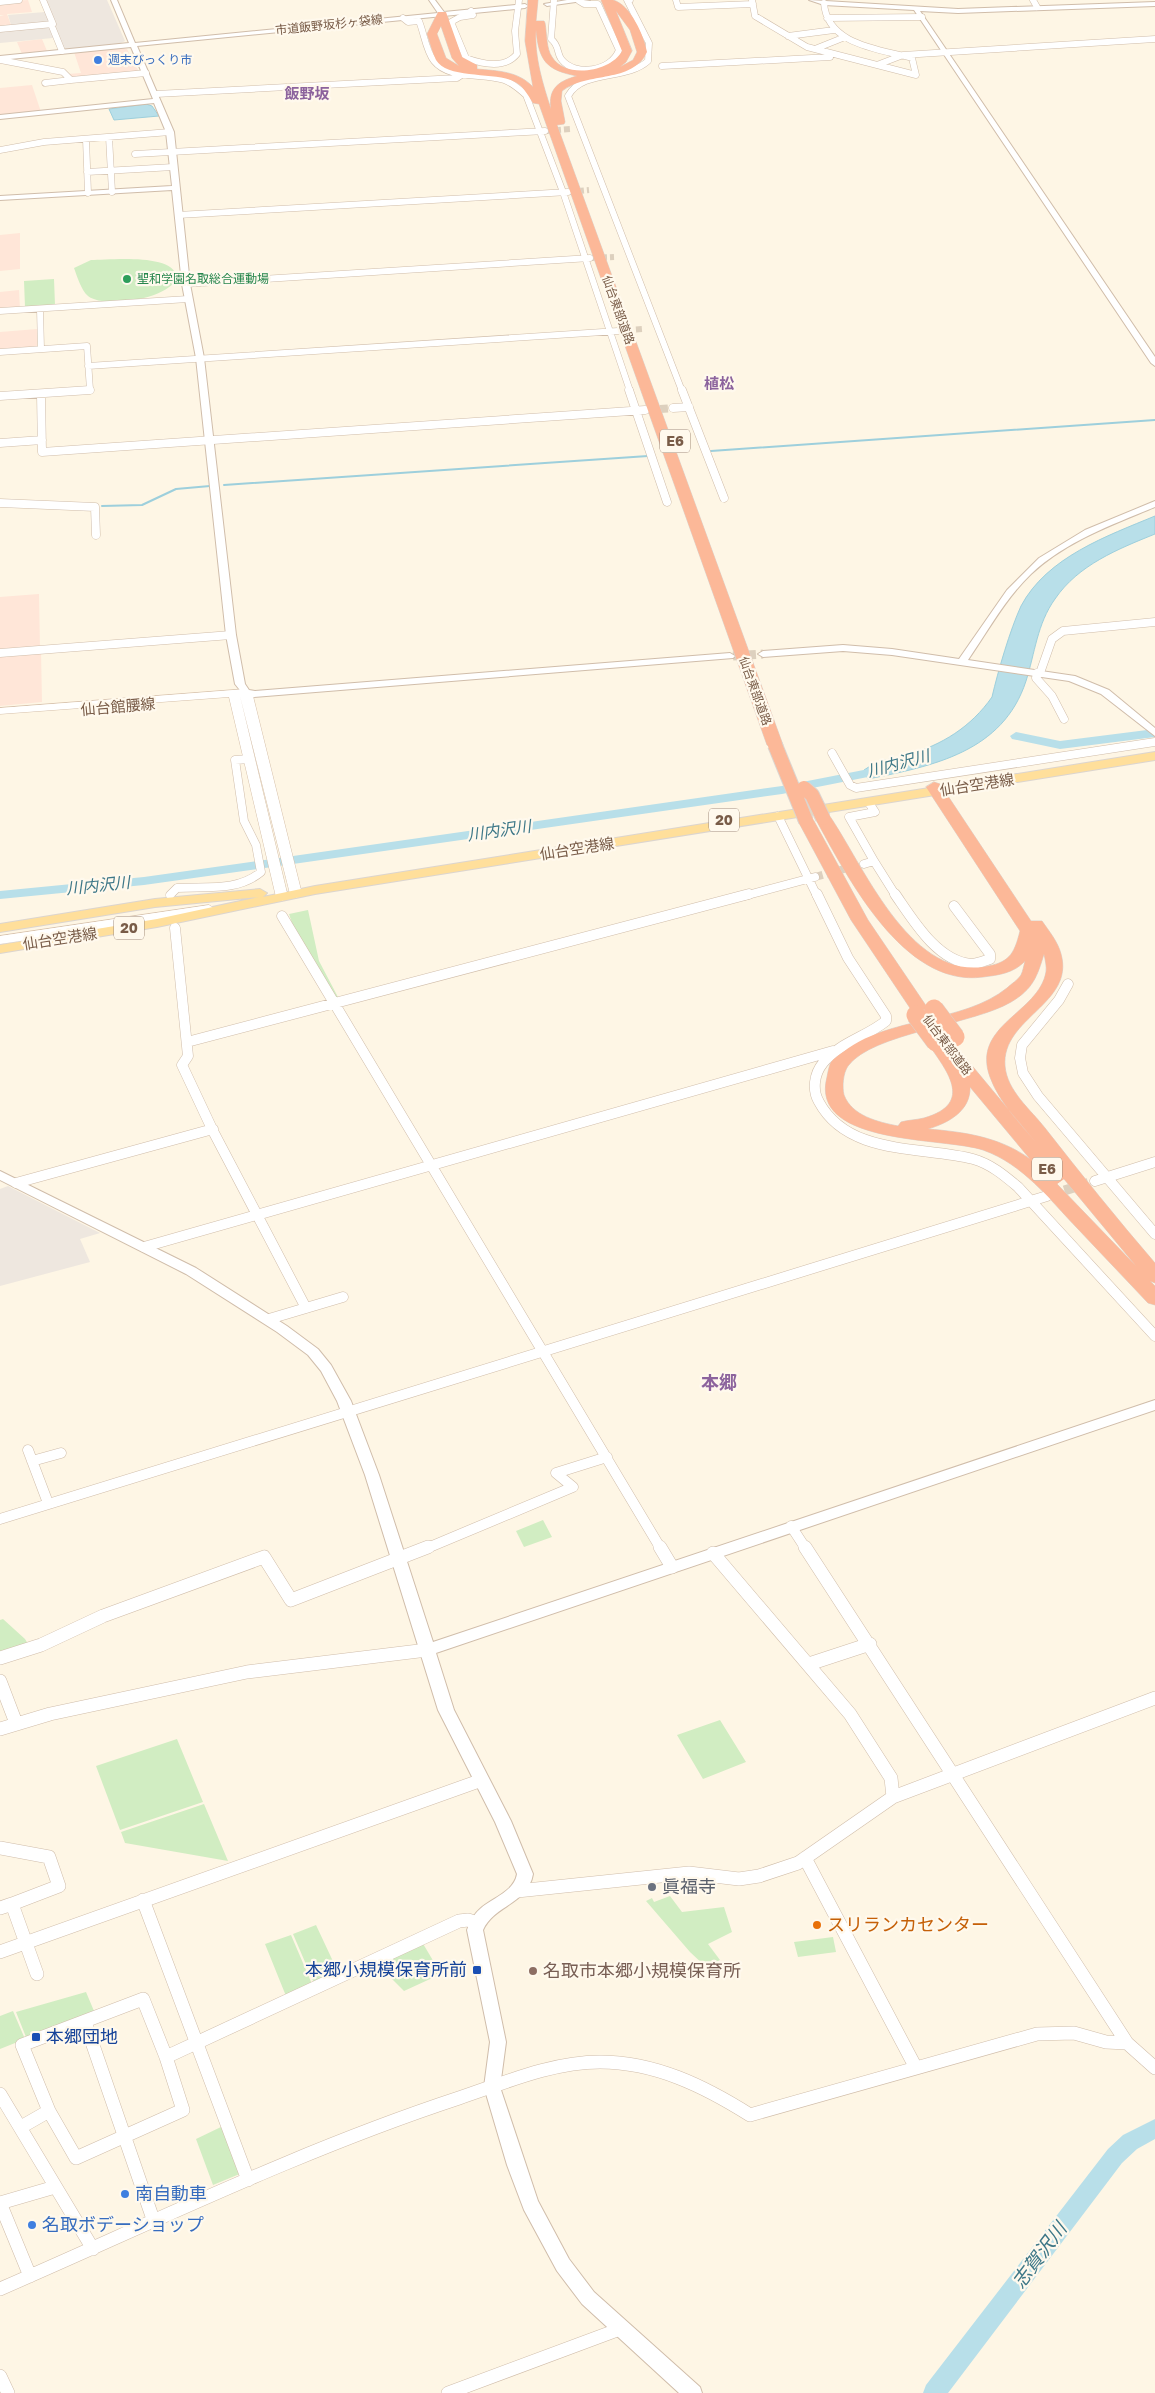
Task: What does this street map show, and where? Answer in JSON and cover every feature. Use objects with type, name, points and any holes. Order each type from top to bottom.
[{"type":"highway","points":[[527,6],[551,63],[561,69],[574,72],[602,71],[620,63],[627,51],[607,0]]},
{"type":"highway","points":[[560,140],[555,98],[560,86],[574,79],[630,68],[637,63],[642,54],[642,46],[628,15],[607,0]]},
{"type":"highway","name":"仙台東部道路","points":[[549,2],[527,6],[533,67],[780,744],[816,819],[924,1012]]},
{"type":"highway","points":[[442,14],[459,61],[471,67],[492,69],[512,67],[525,60],[527,56],[527,6]]},
{"type":"highway","points":[[442,14],[432,34],[442,60],[460,69],[506,75],[523,81],[532,91],[560,140]]},
{"type":"highway","name":"仙台東部道路","points":[[780,744],[804,788],[812,795],[816,819],[833,876],[883,958],[893,983],[924,1012]]},
{"type":"highway","points":[[940,789],[1028,932],[1035,947],[1035,959],[1030,976],[1019,988],[1002,999],[978,1009],[900,1032],[863,1046],[847,1057],[837,1069],[833,1082],[835,1096],[845,1110],[872,1126],[898,1132],[969,1140],[994,1147],[1018,1160],[1048,1186],[1155,1296]]},
{"type":"highway","points":[[940,789],[1025,906],[1053,954],[1055,972],[1043,996],[1002,1036],[995,1053],[997,1073],[1012,1099],[1104,1217]]},
{"type":"highway","points":[[816,819],[893,926],[915,951],[932,962],[963,972],[999,969],[1016,961],[1021,956],[1027,943],[1028,932]]},
{"type":"highway","points":[[924,1012],[944,1040],[961,1086],[958,1103],[945,1116],[924,1124],[887,1124],[867,1117],[846,1100],[842,1086],[846,1071],[868,1050],[906,1036],[983,1014],[1005,1005],[1023,994],[1039,973],[1045,941]]},
{"type":"highway","name":"仙台東部道路","points":[[944,1040],[1019,1136],[1155,1296]]},
{"type":"highway","name":"仙台東部道路","points":[[944,1040],[1155,1276]]},
{"type":"main road","name":"仙台館腰線","points":[[0,711],[243,693]]},
{"type":"main road","name":"仙台館腰線","points":[[0,716],[243,693]]},
{"type":"main road","points":[[243,693],[250,759],[276,843],[288,867],[288,892]]},
{"type":"main road","points":[[243,693],[276,843],[276,868],[288,892]]},
{"type":"main road","name":"仙台空港線","points":[[288,892],[869,803],[1155,751]]},
{"type":"main road","name":"仙台空港線","points":[[0,949],[157,923],[255,898],[288,892],[1155,756]]},
{"type":"main road","points":[[0,940],[31,933],[255,898]]},
{"type":"main road","name":"仙台空港線","points":[[0,928],[155,903],[255,898]]},
{"type":"main road","points":[[0,935],[31,933]]},
{"type":"street","points":[[0,2],[19,0]]},
{"type":"street","points":[[43,0],[62,51]]},
{"type":"street","points":[[114,0],[170,132],[186,284],[200,358],[231,635],[243,693],[730,656]]},
{"type":"street","points":[[432,0],[442,14]]},
{"type":"street","points":[[579,1],[584,4],[598,4],[606,19],[619,50],[616,60],[608,66],[582,68],[570,66],[561,59],[557,44],[552,39],[549,2],[587,0]]},
{"type":"street","points":[[630,0],[627,0],[649,45],[650,55],[648,60],[642,67],[630,72],[580,83],[571,89],[568,96],[724,498]]},
{"type":"street","points":[[676,0],[678,6],[752,2],[755,16],[788,36],[815,49],[916,75],[912,58],[845,37],[834,30],[823,9],[824,3]]},
{"type":"street","points":[[812,0],[824,3],[848,2],[958,11],[1132,2],[1155,4]]},
{"type":"street","points":[[1032,0],[1038,7]]},
{"type":"street","points":[[471,11],[473,15],[460,17],[451,22],[462,52],[472,63],[494,65],[508,62],[516,54],[527,6]]},
{"type":"street","name":"市道飯野坂杉ヶ袋線","points":[[0,59],[62,51],[527,6]]},
{"type":"street","points":[[916,9],[1155,363]]},
{"type":"street","points":[[827,18],[922,17]]},
{"type":"street","points":[[403,18],[406,21],[419,21],[434,60],[438,65],[463,73],[504,79],[520,88],[526,95],[543,131],[566,192],[641,410],[667,502]]},
{"type":"street","points":[[0,29],[51,24]]},
{"type":"street","points":[[788,36],[834,30]]},
{"type":"street","points":[[815,49],[845,37]]},
{"type":"street","points":[[877,66],[902,55],[1155,39]]},
{"type":"street","points":[[662,66],[839,56]]},
{"type":"street","points":[[0,59],[63,72],[71,80]]},
{"type":"street","points":[[45,83],[146,72]]},
{"type":"street","points":[[0,117],[157,98],[457,78],[463,73]]},
{"type":"street","points":[[135,154],[543,131]]},
{"type":"street","points":[[0,150],[44,142],[170,132]]},
{"type":"street","points":[[109,137],[112,192]]},
{"type":"street","points":[[86,139],[88,193]]},
{"type":"street","points":[[87,172],[173,167]]},
{"type":"street","points":[[0,198],[175,188]]},
{"type":"street","points":[[178,215],[566,192]]},
{"type":"street","points":[[186,284],[588,258]]},
{"type":"street","points":[[0,311],[188,299]]},
{"type":"street","points":[[40,309],[41,349]]},
{"type":"street","points":[[88,366],[614,331]]},
{"type":"street","points":[[0,352],[86,346],[90,390],[0,396]]},
{"type":"street","points":[[40,394],[42,452],[641,410]]},
{"type":"street","points":[[672,408],[689,407]]},
{"type":"street","points":[[0,443],[42,440]]},
{"type":"street","points":[[0,503],[95,507],[96,535]]},
{"type":"street","points":[[962,661],[1026,574],[1042,560],[1083,534],[1155,504]]},
{"type":"street","points":[[1064,719],[1052,696],[1036,678],[1052,639],[1063,631],[1155,622]]},
{"type":"street","points":[[0,653],[231,635]]},
{"type":"street","points":[[763,654],[843,648],[962,661],[1071,678],[1096,687],[1111,696],[1151,730]]},
{"type":"street","points":[[832,753],[850,785],[856,788],[1155,742]]},
{"type":"street","points":[[170,895],[177,888],[245,883],[257,877],[262,870],[256,844],[244,821],[234,760],[250,759]]},
{"type":"street","points":[[869,803],[875,812],[849,816],[874,861],[921,933],[933,946],[945,954],[967,963],[985,963],[990,959],[990,954],[954,906]]},
{"type":"street","points":[[144,1247],[834,1051],[880,1026],[886,1021],[886,1016],[848,958],[811,878],[778,816]]},
{"type":"street","points":[[864,864],[874,861]]},
{"type":"street","points":[[187,1042],[811,878]]},
{"type":"street","points":[[282,916],[607,1456],[672,1568]]},
{"type":"street","points":[[175,928],[188,1056],[182,1065],[257,1216],[306,1308]]},
{"type":"street","points":[[1068,984],[1059,1000],[1022,1045],[1020,1058],[1024,1073],[1038,1096],[1155,1234]]},
{"type":"street","points":[[834,1051],[817,1073],[815,1091],[821,1109],[836,1124],[858,1138],[872,1143],[974,1159],[1006,1176],[1031,1200],[1155,1336]]},
{"type":"street","points":[[16,1183],[213,1129]]},
{"type":"street","points":[[1095,1181],[1155,1162]]},
{"type":"street","points":[[0,1175],[191,1271],[269,1319],[313,1352],[338,1386],[400,1559],[446,1710],[503,1821],[525,1874],[524,1883],[517,1891],[482,1914],[475,1930],[498,2042],[492,2088],[516,2165],[530,2204],[563,2265],[588,2298],[686,2391]]},
{"type":"street","points":[[0,1519],[1046,1196]]},
{"type":"street","points":[[269,1319],[344,1297]]},
{"type":"street","points":[[0,1729],[16,1723],[116,1698],[247,1672],[427,1650],[1155,1405]]},
{"type":"street","points":[[28,1450],[48,1503]]},
{"type":"street","points":[[32,1461],[62,1452]]},
{"type":"street","points":[[0,1658],[41,1645],[103,1616],[264,1557],[291,1600],[400,1559],[573,1487],[556,1473],[607,1456]]},
{"type":"street","points":[[791,1526],[870,1644],[1127,2043],[1155,2068]]},
{"type":"street","points":[[714,1553],[850,1714],[880,1758],[891,1778],[893,1797]]},
{"type":"street","points":[[809,1664],[870,1644]]},
{"type":"street","points":[[0,1681],[16,1723]]},
{"type":"street","points":[[517,1891],[689,1873],[739,1879],[785,1868],[805,1858],[893,1797],[1155,1698]]},
{"type":"street","points":[[0,1952],[482,1780]]},
{"type":"street","points":[[0,1848],[48,1858],[59,1886],[6,1906],[25,1943],[36,1974]]},
{"type":"street","points":[[805,1858],[916,2068]]},
{"type":"street","points":[[143,1900],[248,2180]]},
{"type":"street","points":[[166,2057],[459,1921],[477,1923]]},
{"type":"street","points":[[142,2000],[166,2057],[183,2110],[76,2158],[49,2112],[22,2046],[142,2000]]},
{"type":"street","points":[[85,2022],[154,2222]]},
{"type":"street","points":[[0,2289],[291,2160],[399,2118],[572,2064],[600,2062],[626,2064],[647,2067],[683,2077],[722,2096],[750,2115],[1037,2034],[1074,2033],[1106,2042],[1127,2043]]},
{"type":"street","points":[[0,2094],[93,2249]]},
{"type":"street","points":[[21,2127],[49,2112]]},
{"type":"street","points":[[30,2276],[0,2203],[55,2188]]},
{"type":"street","points":[[448,2393],[620,2330]]},
{"type":"street","points":[[0,2376],[8,2393]]},
{"type":"shaded area","points":[[28,0],[32,12],[7,14],[12,28],[0,29],[0,16],[4,15],[0,15],[0,2]]},
{"type":"shaded area","points":[[46,0],[107,0],[125,41],[119,44],[63,49]]},
{"type":"shaded area","points":[[45,12],[50,24],[12,28],[8,15]]},
{"type":"shaded area","points":[[49,26],[53,38],[0,43],[0,30]]},
{"type":"shaded area","points":[[42,39],[47,51],[22,54],[17,42]]},
{"type":"shaded area","points":[[127,49],[138,70],[136,72],[70,78],[68,74],[81,73],[74,52]]},
{"type":"shaded area","points":[[32,85],[41,112],[0,116],[0,88]]},
{"type":"shaded area","points":[[20,233],[20,269],[0,271],[0,235]]},
{"type":"shaded area","points":[[19,290],[20,309],[0,310],[0,292]]},
{"type":"shaded area","points":[[37,329],[37,348],[0,351],[0,332]]},
{"type":"shaded area","points":[[39,594],[40,648],[0,651],[0,597]]},
{"type":"shaded area","points":[[41,651],[42,702],[0,706],[0,654]]},
{"type":"shaded area","points":[[8,1186],[100,1233],[80,1239],[90,1262],[0,1286],[0,1189]]},
{"type":"green space","name":"聖和学園名取総合運動場","points":[[126,259],[153,261],[165,264],[173,269],[177,277],[172,285],[163,291],[136,300],[108,302],[96,300],[88,296],[83,290],[74,268],[91,260]]},
{"type":"green space","points":[[54,279],[55,305],[25,307],[24,281]]},
{"type":"green space","points":[[308,910],[319,961],[339,999],[335,1000],[296,935],[289,914]]},
{"type":"green space","points":[[543,1520],[552,1537],[524,1547],[516,1531]]},
{"type":"green space","points":[[3,1619],[28,1644],[0,1654],[0,1620]]},
{"type":"green space","points":[[720,1720],[746,1762],[703,1779],[677,1735]]},
{"type":"green space","points":[[177,1739],[203,1802],[120,1830],[96,1766]]},
{"type":"green space","points":[[204,1804],[228,1861],[125,1843],[121,1832]]},
{"type":"green space","points":[[670,1896],[682,1912],[724,1907],[732,1932],[708,1944],[720,1960],[706,1967],[690,1952],[646,1901],[652,1898],[654,1902]]},
{"type":"green space","points":[[316,1925],[338,1972],[314,1983],[293,1934]]},
{"type":"green space","points":[[291,1935],[312,1984],[286,1996],[265,1944]]},
{"type":"green space","points":[[833,1937],[836,1952],[798,1957],[794,1942]]},
{"type":"green space","points":[[422,1942],[441,1974],[404,1991],[377,1964]]},
{"type":"green space","points":[[86,1992],[94,2011],[26,2037],[16,2012]]},
{"type":"green space","points":[[13,2011],[25,2039],[0,2049],[0,2016]]},
{"type":"green space","points":[[223,2126],[242,2173],[213,2185],[196,2139]]},
{"type":"water","points":[[146,104],[152,106],[159,116],[114,120],[109,109]]},
{"type":"water","points":[[1155,516],[1155,534],[1113,552],[1087,567],[1064,587],[1055,599],[1040,629],[1026,681],[1015,705],[1001,724],[983,740],[963,752],[917,768],[868,779],[864,770],[870,766],[920,751],[944,740],[965,726],[984,708],[992,697],[1005,651],[1021,606],[1032,589],[1046,574],[1062,561],[1098,540]]},
{"type":"waterway","points":[[711,451],[1155,420]]},
{"type":"waterway","points":[[224,485],[648,456]]},
{"type":"waterway","points":[[102,506],[142,505],[176,489],[210,486]]},
{"type":"waterway","name":"川内沢川","points":[[1016,736],[1060,745],[1155,733]]},
{"type":"waterway","name":"川内沢川","points":[[0,895],[144,881],[272,863],[782,790],[884,770]]},
{"type":"waterway","name":"志賀沢川","points":[[934,2393],[1115,2156],[1130,2142],[1155,2128]]},
{"type":"tunnel","points":[[546,131],[570,129]]},
{"type":"tunnel","points":[[569,192],[589,190]]},
{"type":"tunnel","points":[[592,258],[614,257]]},
{"type":"tunnel","points":[[618,331],[642,329]]},
{"type":"tunnel","points":[[648,410],[673,408]]},
{"type":"tunnel","points":[[733,656],[763,654]]},
{"type":"tunnel","points":[[815,877],[855,866]]},
{"type":"tunnel","points":[[1050,1195],[1095,1181]]},
{"type":"place","name":"週末びっくり市","points":[[98,60]]},
{"type":"place","name":"聖和学園名取総合運動場","points":[[127,279]]},
{"type":"place","name":"眞福寺","points":[[652,1887]]},
{"type":"place","name":"スリランカセンター","points":[[817,1925]]},
{"type":"place","name":"本郷小規模保育所前","points":[[477,1970]]},
{"type":"place","name":"名取市本郷小規模保育所","points":[[533,1971]]},
{"type":"place","name":"本郷団地","points":[[36,2037]]},
{"type":"place","name":"南自動車","points":[[125,2194]]},
{"type":"place","name":"名取ボデーショップ","points":[[32,2225]]},
{"type":"district","name":"飯野坂","points":[[307,94]]},
{"type":"district","name":"植松","points":[[719,384]]},
{"type":"district","name":"本郷","points":[[719,1383]]}]
